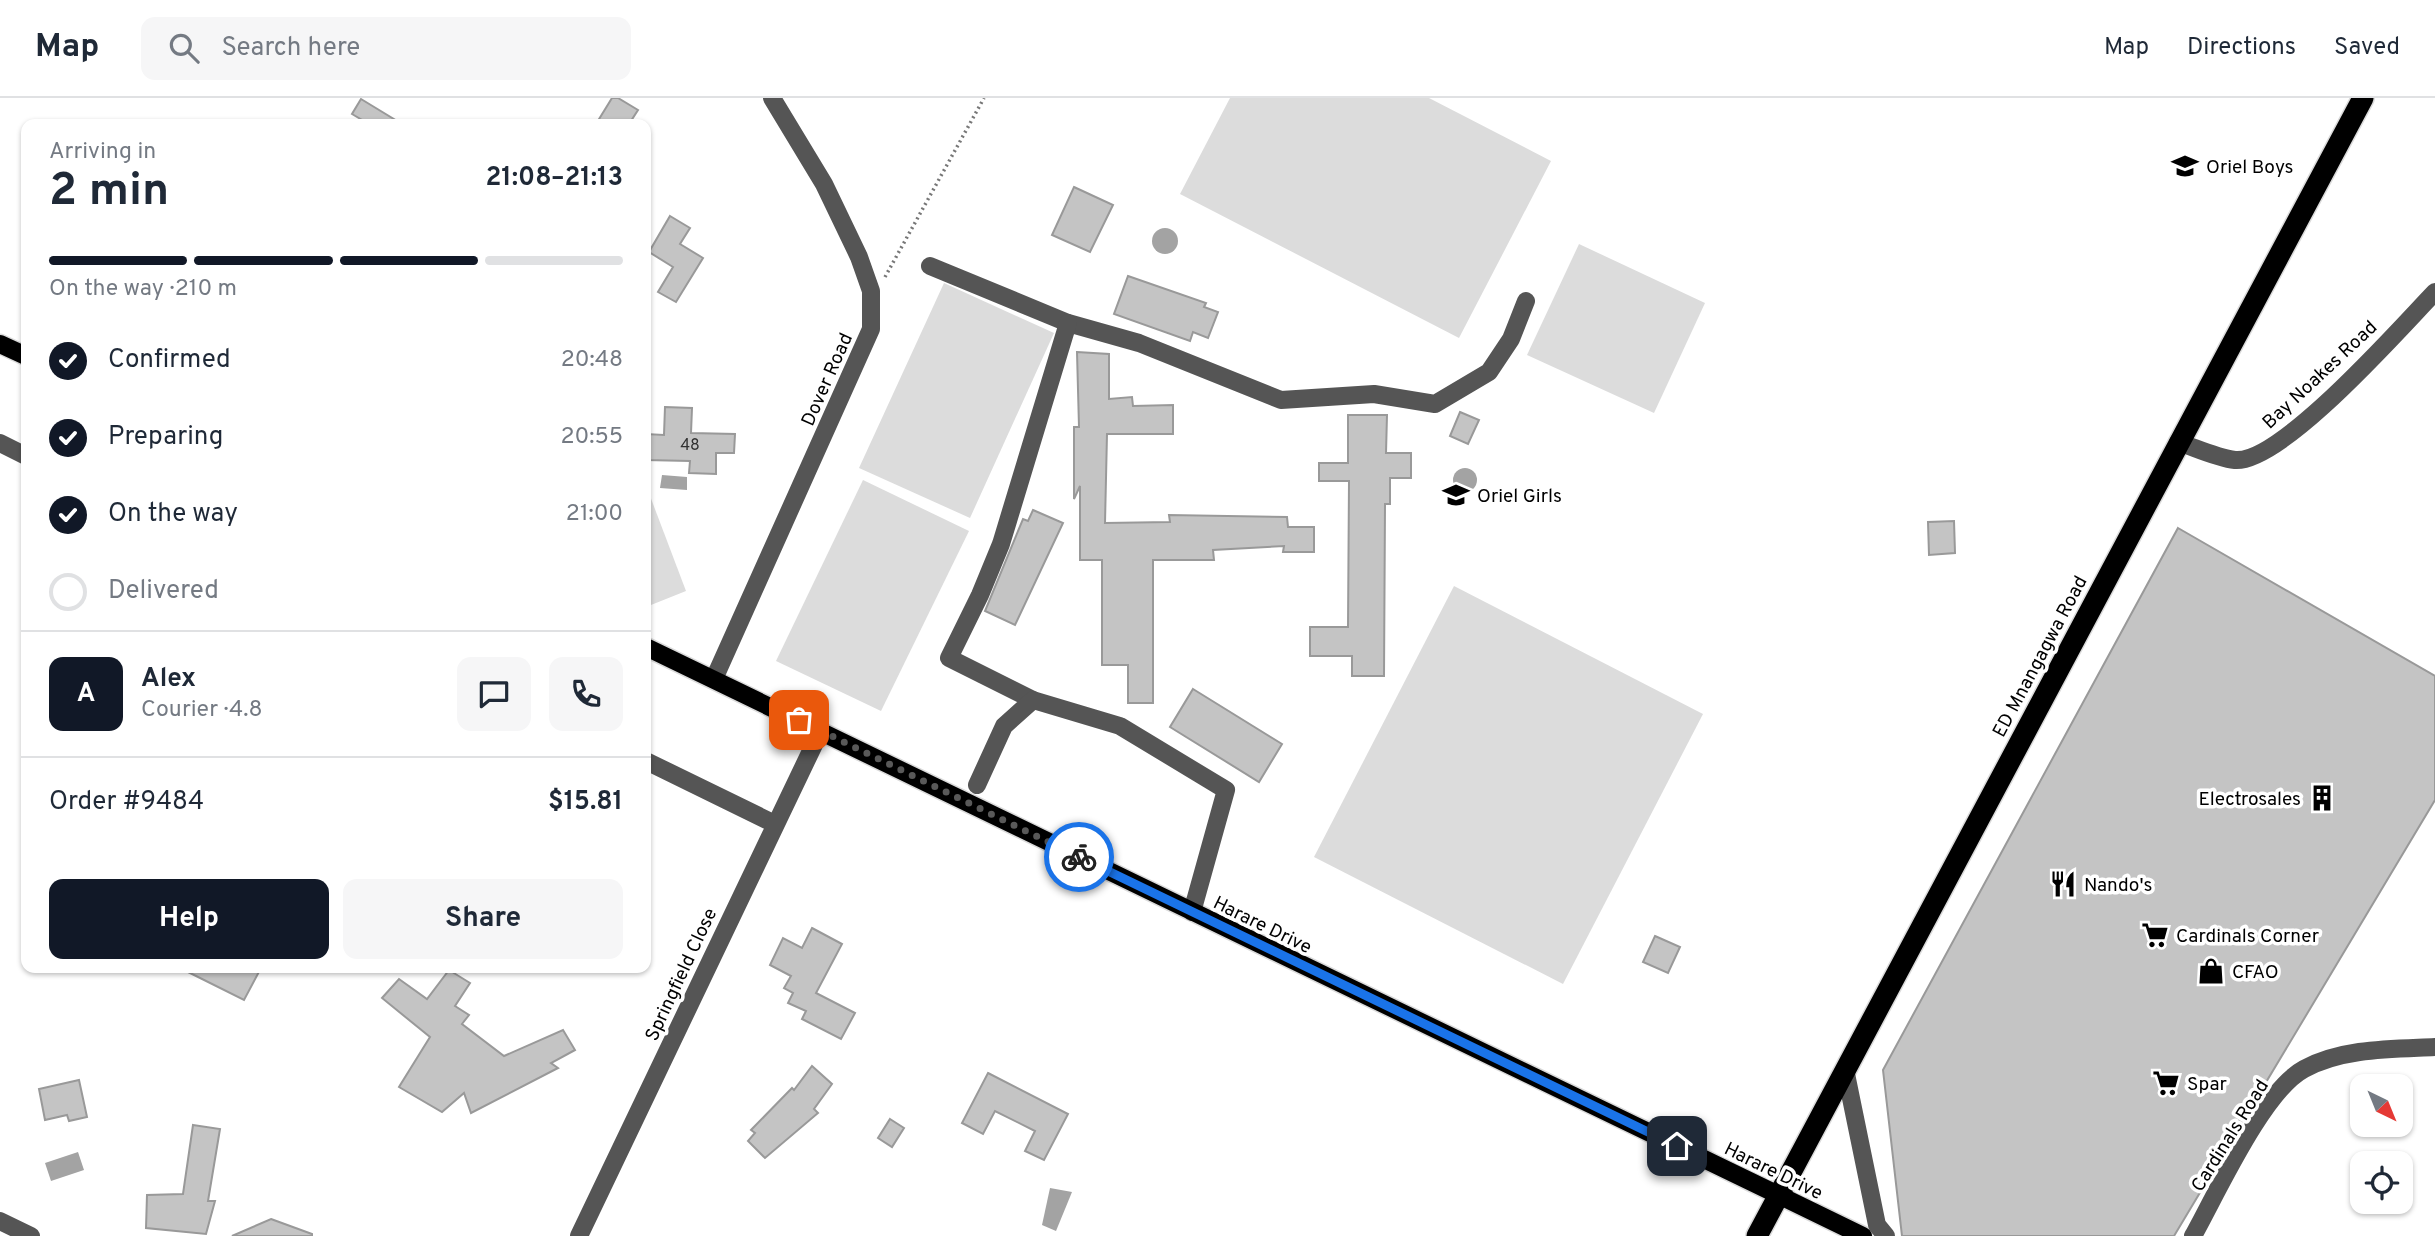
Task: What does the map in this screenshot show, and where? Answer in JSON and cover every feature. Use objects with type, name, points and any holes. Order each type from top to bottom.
[{"type":"highway","name":"ED Mnangagwa Road","points":[[1757,1236],[2363,98]]},
{"type":"main road","points":[[0,344],[21,354]]},
{"type":"main road","name":"Harare Drive","points":[[651,649],[1863,1236]]},
{"type":"street","name":"Dover Road","points":[[714,679],[871,329],[871,290],[859,257],[830,197],[772,98]]},
{"type":"street","points":[[930,266],[1068,323],[1139,343],[1281,400],[1374,394],[1436,404],[1489,372],[1511,338],[1526,301]]},
{"type":"street","name":"Bay Noakes Road","points":[[2178,442],[2236,460],[2262,454],[2288,436],[2329,399],[2435,292]]},
{"type":"street","points":[[1068,323],[1001,544],[949,658],[1033,700],[1120,726],[1226,790],[1192,912]]},
{"type":"street","points":[[0,443],[21,454]]},
{"type":"street","points":[[977,785],[1004,726],[1033,700]]},
{"type":"street","name":"Springfield Close","points":[[579,1236],[821,730]]},
{"type":"street","points":[[651,763],[775,824]]},
{"type":"street","name":"Cardinals Road","points":[[2193,1236],[2233,1162],[2266,1108],[2288,1080],[2318,1062],[2346,1055],[2435,1047]]},
{"type":"street","points":[[1845,1069],[1877,1225],[1886,1236]]},
{"type":"street","points":[[0,1221],[30,1236]]},
{"type":"path","points":[[871,302],[984,98]]},
{"type":"shaded area","points":[[1230,98],[1429,98],[1551,161],[1459,338],[1180,194]]},
{"type":"shaded area","points":[[1165,228],[1174,232],[1178,241],[1174,250],[1165,254],[1156,250],[1152,241],[1156,232]]},
{"type":"shaded area","points":[[1579,244],[1705,303],[1654,413],[1527,355]]},
{"type":"shaded area","points":[[944,283],[1054,333],[970,518],[859,468]]},
{"type":"shaded area","points":[[1460,468],[1470,468],[1477,475],[1477,485],[1470,492],[1460,492],[1453,485],[1453,475]]},
{"type":"shaded area","points":[[662,475],[687,477],[687,490],[660,488]]},
{"type":"shaded area","points":[[863,480],[969,531],[881,711],[776,661]]},
{"type":"shaded area","points":[[651,499],[686,591],[651,605]]},
{"type":"shaded area","points":[[1454,586],[1703,714],[1563,984],[1314,857]]},
{"type":"shaded area","points":[[78,1152],[84,1170],[51,1181],[45,1163]]},
{"type":"shaded area","points":[[1050,1188],[1072,1192],[1056,1231],[1042,1225]]},
{"type":"building","points":[[612,98],[618,98],[638,110],[632,119],[599,119]]},
{"type":"building","points":[[361,99],[394,119],[360,119],[352,114]]},
{"type":"building","points":[[1074,187],[1113,205],[1090,252],[1052,235]]},
{"type":"building","points":[[670,216],[690,228],[680,244],[703,258],[676,302],[658,292],[673,267],[651,253],[651,249]]},
{"type":"building","points":[[1128,276],[1206,303],[1204,307],[1218,312],[1208,338],[1193,332],[1190,341],[1114,314]]},
{"type":"building","points":[[1077,352],[1109,354],[1109,399],[1132,397],[1133,406],[1173,405],[1173,434],[1107,434],[1105,523],[1170,522],[1169,515],[1287,517],[1288,527],[1314,527],[1314,552],[1283,552],[1284,546],[1213,550],[1214,560],[1153,560],[1153,703],[1128,703],[1128,665],[1102,665],[1102,560],[1080,560],[1080,486],[1074,499],[1074,427],[1079,427]]},
{"type":"building","points":[[665,407],[692,408],[691,433],[735,434],[734,453],[716,453],[716,474],[689,473],[690,461],[651,460],[651,434],[664,435]]},
{"type":"building","points":[[1460,412],[1479,420],[1468,444],[1450,436]]},
{"type":"building","points":[[1348,415],[1387,415],[1386,453],[1411,453],[1411,478],[1390,478],[1390,504],[1385,504],[1384,676],[1352,676],[1352,656],[1310,656],[1310,627],[1348,627],[1349,481],[1319,481],[1319,463],[1348,463]]},
{"type":"building","points":[[1033,510],[1063,523],[1015,625],[985,611],[1023,519],[1028,521]]},
{"type":"building","points":[[1954,521],[1955,553],[1929,555],[1928,522]]},
{"type":"building","name":"Cardinals Corner","points":[[2178,528],[2435,676],[2435,800],[2174,1236],[1902,1236],[1883,1070]]},
{"type":"building","points":[[1193,689],[1282,744],[1259,782],[1170,727]]},
{"type":"building","points":[[812,928],[842,944],[816,993],[855,1013],[841,1039],[802,1019],[806,1011],[788,1003],[793,993],[784,988],[791,976],[770,965],[783,938],[802,948]]},
{"type":"building","points":[[1655,936],[1680,947],[1668,973],[1643,962]]},
{"type":"building","points":[[190,973],[258,973],[244,1000]]},
{"type":"building","points":[[447,973],[454,973],[470,983],[455,1006],[469,1015],[462,1024],[504,1056],[563,1030],[575,1050],[551,1063],[558,1068],[471,1113],[464,1093],[442,1112],[399,1087],[430,1037],[382,998],[399,979],[427,999]]},
{"type":"building","points":[[812,1066],[832,1084],[814,1109],[818,1113],[765,1158],[748,1141],[755,1133],[751,1130],[792,1088],[794,1090]]},
{"type":"building","points":[[988,1073],[1068,1114],[1044,1160],[1025,1151],[1035,1131],[995,1111],[983,1134],[962,1123]]},
{"type":"building","points":[[79,1080],[87,1117],[69,1121],[67,1115],[45,1120],[39,1089]]},
{"type":"building","points":[[890,1119],[904,1128],[892,1147],[878,1138]]},
{"type":"building","points":[[193,1125],[220,1129],[208,1201],[215,1201],[206,1234],[146,1228],[147,1195],[183,1194]]},
{"type":"building","points":[[271,1219],[312,1234],[312,1236],[232,1236]]},
{"type":"way so far","points":[[799,720],[1079,857]]},
{"type":"place","name":"Oriel Boys","points":[[2185,166]]},
{"type":"place","name":"Oriel Girls","points":[[1456,495]]},
{"type":"place","name":"Electrosales","points":[[2322,798]]},
{"type":"place","name":"Nando's","points":[[2063,884]]},
{"type":"place","name":"Cardinals Corner","points":[[2155,935]]},
{"type":"place","name":"CFAO","points":[[2211,971]]},
{"type":"place","name":"Spar","points":[[2166,1083]]},
{"type":"route","points":[[1079,857],[1677,1146]]}]
